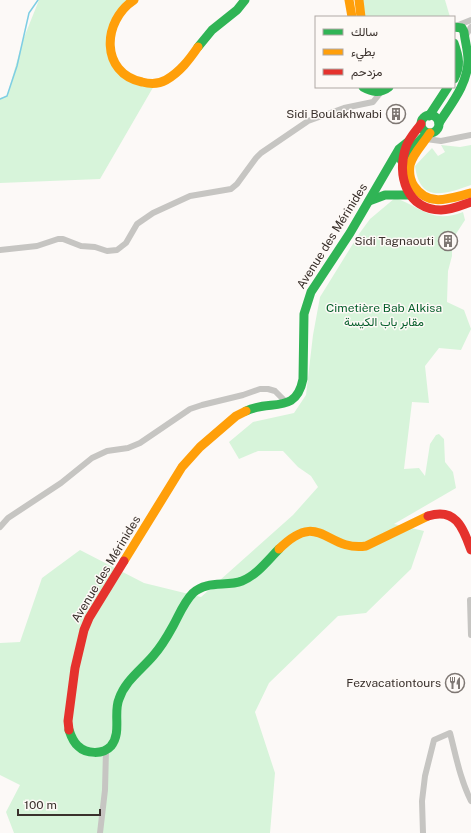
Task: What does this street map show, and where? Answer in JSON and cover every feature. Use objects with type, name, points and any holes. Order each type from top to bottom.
[{"type":"main road","points":[[134,0],[120,14],[112,27],[110,48],[114,62],[120,71],[134,81],[149,84],[162,82],[176,73],[185,64],[208,34],[242,7],[245,0]]},
{"type":"main road","points":[[349,0],[352,16]]},
{"type":"main road","points":[[358,0],[361,16]]},
{"type":"main road","points":[[386,172],[428,135],[437,129],[466,76],[469,53],[462,28],[455,26]]},
{"type":"main road","points":[[455,45],[460,62],[459,70],[455,77]]},
{"type":"main road","points":[[365,88],[370,91],[385,89]]},
{"type":"main road","points":[[447,88],[429,116],[423,120],[409,141],[402,159],[401,168],[403,180],[410,195],[420,204],[436,210],[449,209],[471,202]]},
{"type":"main road","points":[[429,116],[435,117],[439,123]]},
{"type":"main road","points":[[421,124],[422,128],[428,135]]},
{"type":"main road","points":[[428,135],[410,165],[411,179],[418,190],[426,196],[440,200],[471,193]]},
{"type":"main road","name":"Avenue des Mérinides","points":[[106,750],[98,753],[88,752],[78,748],[69,732],[68,721],[78,647],[89,618],[172,483],[191,456],[236,416],[251,408],[287,403],[294,399],[302,389],[304,320],[306,303],[311,292],[350,233],[395,155],[409,141]]},
{"type":"main road","points":[[369,201],[385,196],[410,195]]},
{"type":"main road","points":[[106,750],[111,744],[117,730],[116,710],[119,698],[128,684],[154,655],[170,632],[184,604],[194,591],[203,586],[213,584],[226,585],[240,582],[248,578],[292,538],[304,532],[312,531],[321,533],[345,546],[354,548],[364,547],[376,543],[424,518],[437,513],[446,514],[458,521],[465,533],[471,550]]},
{"type":"street","points":[[455,26],[471,20]]},
{"type":"street","points":[[464,37],[471,27]]},
{"type":"street","points":[[0,250],[37,246],[58,239],[63,239],[81,246],[95,247],[107,251],[117,250],[126,243],[137,224],[143,219],[174,202],[190,196],[231,189],[237,184],[261,153],[301,125],[344,108],[373,102],[385,89]]},
{"type":"street","points":[[428,135],[433,141],[441,141],[471,135]]},
{"type":"street","points":[[0,527],[8,518],[61,483],[92,458],[107,451],[128,448],[140,443],[190,409],[243,396],[260,389],[275,391],[287,403]]},
{"type":"street","points":[[470,600],[471,635]]},
{"type":"street","points":[[423,833],[422,801],[425,776],[434,740],[450,733],[458,771],[471,800]]},
{"type":"street","points":[[100,833],[105,790],[106,750]]},
{"type":"green space","points":[[39,0],[137,0],[121,10],[106,43],[119,73],[155,84],[100,179],[0,183],[0,98],[7,96],[23,40]]},
{"type":"green space","points":[[363,0],[445,0],[450,16],[365,16]]},
{"type":"green space","points":[[441,145],[460,147],[471,145],[471,185],[443,193],[428,191],[422,186],[415,166],[432,148],[438,156],[445,152]]},
{"type":"green space","name":"Cimetière Bab Alkisa مقابر باب الكيسة","points":[[395,198],[427,213],[435,215],[443,216],[463,212],[465,220],[452,240],[452,256],[448,271],[447,302],[464,310],[471,329],[461,350],[439,348],[425,366],[429,403],[412,402],[404,469],[419,468],[425,476],[430,444],[436,435],[439,434],[444,439],[445,462],[453,472],[456,488],[394,524],[424,531],[411,569],[366,613],[338,616],[269,683],[255,712],[275,773],[270,833],[14,833],[6,812],[20,785],[0,775],[0,643],[20,642],[42,578],[80,550],[144,583],[201,597],[293,515],[318,487],[311,476],[298,467],[283,451],[258,451],[239,459],[229,442],[253,422],[294,413],[306,395],[313,335],[320,297],[370,219]]},
{"type":"waterway","points":[[0,99],[7,96],[17,66],[29,13],[38,0]]},
{"type":"traffic: fast","points":[[198,47],[212,30],[237,10],[245,0]]},
{"type":"traffic: fast","points":[[439,123],[458,93],[467,69],[468,57],[464,32],[462,28],[455,27]]},
{"type":"traffic: fast","points":[[455,46],[458,61],[458,70],[455,76]]},
{"type":"traffic: fast","points":[[365,88],[376,92],[388,88]]},
{"type":"traffic: fast","points":[[429,116],[447,88]]},
{"type":"traffic: fast","points":[[430,115],[436,118],[439,124],[436,130],[430,133],[424,130],[421,124],[424,118],[430,115]]},
{"type":"traffic: fast","points":[[401,160],[424,136]]},
{"type":"traffic: fast","points":[[246,411],[288,402],[295,398],[300,390],[303,379],[304,314],[311,292],[350,233],[399,149],[409,141]]},
{"type":"traffic: fast","points":[[369,201],[385,195],[410,195]]},
{"type":"traffic: fast","points":[[69,730],[75,743],[85,751],[99,752],[108,749],[114,741],[116,735],[117,705],[125,687],[161,645],[171,630],[184,604],[193,593],[204,586],[236,583],[242,581],[253,575],[279,549]]},
{"type":"traffic: slow","points":[[134,0],[123,9],[116,20],[111,33],[110,46],[113,58],[119,68],[128,77],[148,83],[163,81],[171,77],[180,69],[198,47]]},
{"type":"traffic: slow","points":[[349,0],[352,16]]},
{"type":"traffic: slow","points":[[359,0],[361,16]]},
{"type":"traffic: slow","points":[[430,133],[411,161],[410,176],[414,186],[426,197],[440,200],[471,193]]},
{"type":"traffic: slow","points":[[124,561],[182,467],[200,447],[236,416],[246,411]]},
{"type":"traffic: slow","points":[[279,549],[293,537],[304,532],[323,534],[341,543],[352,546],[366,546],[428,516]]},
{"type":"traffic: jam","points":[[421,124],[409,141],[403,158],[402,169],[404,179],[407,189],[412,197],[420,204],[429,208],[441,210],[471,202]]},
{"type":"traffic: jam","points":[[428,516],[445,514],[452,517],[461,527],[471,550]]},
{"type":"traffic: jam","points":[[69,730],[68,721],[75,668],[84,630],[89,618],[124,561]]},
{"type":"place","name":"Sidi Boulakhwabi","points":[[396,114]]},
{"type":"place","name":"Sidi Tagnaouti","points":[[448,241]]},
{"type":"place","name":"Fezvacationtours","points":[[455,683]]}]
